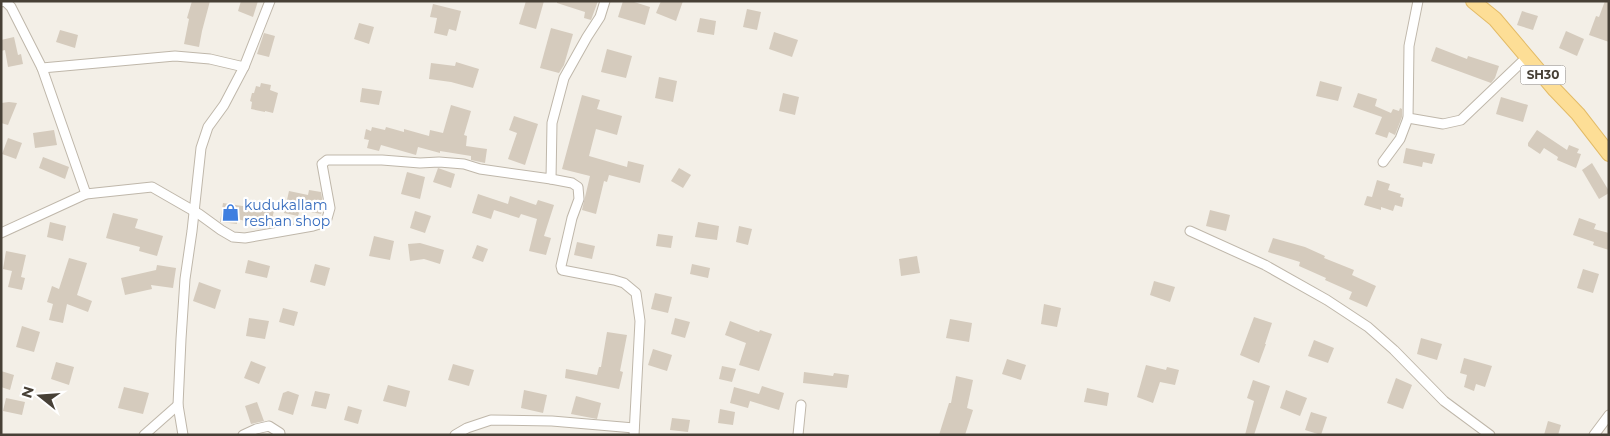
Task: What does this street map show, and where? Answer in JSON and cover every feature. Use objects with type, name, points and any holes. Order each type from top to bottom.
[{"type":"main road","name":"SH30","points":[[1473,1],[1495,19],[1578,114],[1609,154]]},
{"type":"street","points":[[1,2],[5,1],[11,7],[42,68],[86,194]]},
{"type":"street","points":[[183,435],[178,405],[185,278],[201,148],[208,127],[224,105],[244,67],[270,1]]},
{"type":"street","points":[[550,179],[552,123],[564,78],[586,37],[600,17],[605,1]]},
{"type":"street","points":[[1383,162],[1400,139],[1408,118],[1409,46],[1418,1]]},
{"type":"street","points":[[42,68],[175,56],[210,59],[244,67]]},
{"type":"street","points":[[1408,118],[1443,124],[1461,120],[1527,57]]},
{"type":"street","points":[[1,233],[86,194],[152,187],[233,237],[245,238],[321,224],[326,222],[330,208],[322,164],[327,160],[382,160],[464,164],[480,169],[572,183],[578,187],[579,199],[568,233],[561,266],[562,270],[614,280],[624,284],[636,294],[640,321],[634,431],[552,421],[491,420],[467,428],[455,435]]},
{"type":"street","points":[[1190,231],[1265,265],[1327,300],[1368,327],[1394,350],[1444,402],[1490,435]]},
{"type":"street","points":[[144,435],[178,405]]},
{"type":"street","points":[[798,435],[801,405]]},
{"type":"street","points":[[1594,435],[1609,415]]},
{"type":"street","points":[[244,435],[256,429],[269,426],[280,433],[280,435]]},
{"type":"building","points":[[192,1],[210,1],[199,47],[184,44],[189,19],[187,18]]},
{"type":"building","points":[[241,1],[258,1],[253,17],[238,11]]},
{"type":"building","points":[[526,1],[544,1],[536,29],[519,24]]},
{"type":"building","points":[[557,1],[598,1],[591,20],[584,18],[585,12],[557,3]]},
{"type":"building","points":[[623,1],[631,1],[650,7],[645,25],[618,17]]},
{"type":"building","points":[[661,1],[683,1],[676,21],[656,13]]},
{"type":"building","points":[[1605,1],[1609,1],[1609,42],[1589,35],[1596,16],[1599,17]]},
{"type":"building","points":[[433,4],[461,11],[456,31],[449,29],[447,36],[434,33],[437,18],[430,17]]},
{"type":"building","points":[[747,9],[761,12],[757,30],[743,27]]},
{"type":"building","points":[[1522,11],[1538,16],[1533,30],[1517,25]]},
{"type":"building","points":[[700,18],[716,21],[714,35],[697,32]]},
{"type":"building","points":[[359,23],[374,27],[369,44],[354,39]]},
{"type":"building","points":[[551,28],[573,34],[564,65],[559,73],[540,68]]},
{"type":"building","points":[[60,30],[78,35],[75,48],[56,42]]},
{"type":"building","points":[[1566,31],[1584,39],[1577,56],[1559,48]]},
{"type":"building","points":[[774,32],[798,40],[792,57],[769,49]]},
{"type":"building","points":[[264,33],[275,36],[269,57],[257,54]]},
{"type":"building","points":[[14,37],[18,55],[21,54],[23,64],[8,67],[5,50],[1,51],[1,40]]},
{"type":"building","points":[[1436,47],[1467,59],[1468,56],[1499,66],[1495,78],[1491,83],[1431,61]]},
{"type":"building","points":[[607,49],[632,56],[626,78],[601,72]]},
{"type":"building","points":[[456,62],[479,69],[473,88],[429,79],[431,63],[455,66]]},
{"type":"building","points":[[659,77],[677,81],[673,102],[655,98]]},
{"type":"building","points":[[1320,81],[1342,87],[1338,101],[1316,96]]},
{"type":"building","points":[[261,83],[271,85],[270,90],[278,93],[273,113],[251,109],[252,93],[254,93],[256,86],[260,87]]},
{"type":"building","points":[[362,88],[382,91],[379,105],[360,102]]},
{"type":"building","points":[[783,93],[799,97],[795,115],[779,111]]},
{"type":"building","points":[[1358,93],[1377,99],[1375,106],[1391,113],[1393,109],[1399,111],[1400,108],[1402,109],[1402,117],[1395,135],[1389,132],[1387,138],[1375,134],[1382,117],[1353,107]]},
{"type":"building","points":[[582,95],[600,100],[597,109],[622,116],[617,135],[596,129],[589,156],[627,167],[628,161],[644,165],[640,183],[609,175],[607,182],[604,181],[596,214],[582,210],[590,176],[562,169]]},
{"type":"building","points":[[1501,97],[1528,105],[1523,122],[1496,114]]},
{"type":"building","points":[[1,103],[17,103],[8,125],[1,123]]},
{"type":"building","points":[[451,105],[471,111],[464,135],[467,136],[466,146],[487,149],[485,163],[471,160],[471,156],[440,151],[440,153],[418,147],[416,155],[381,145],[379,151],[367,148],[369,140],[364,139],[366,129],[371,131],[372,127],[385,130],[386,127],[404,132],[404,129],[429,136],[430,130],[443,133]]},
{"type":"building","points":[[514,116],[538,124],[525,165],[508,159],[517,133],[509,130]]},
{"type":"building","points":[[54,130],[57,145],[35,148],[33,133]]},
{"type":"building","points":[[1537,130],[1567,150],[1569,145],[1579,149],[1577,153],[1581,154],[1576,168],[1557,160],[1558,157],[1544,148],[1540,154],[1528,146]]},
{"type":"building","points":[[8,138],[22,143],[16,159],[2,154]]},
{"type":"building","points":[[1406,148],[1435,154],[1432,164],[1423,162],[1422,167],[1403,163]]},
{"type":"building","points":[[43,157],[69,167],[65,179],[39,168]]},
{"type":"building","points":[[1592,163],[1609,191],[1609,193],[1599,199],[1582,170]]},
{"type":"building","points":[[438,168],[455,174],[451,188],[433,182]]},
{"type":"building","points":[[679,168],[691,175],[683,188],[671,181]]},
{"type":"building","points":[[407,172],[425,177],[420,199],[401,194]]},
{"type":"building","points":[[1377,180],[1390,184],[1388,190],[1401,194],[1400,197],[1404,198],[1402,207],[1395,205],[1393,211],[1364,205],[1367,196],[1372,197]]},
{"type":"building","points":[[309,190],[321,192],[323,204],[321,214],[300,210],[298,216],[284,213],[289,191],[308,195]]},
{"type":"building","points":[[478,194],[508,204],[510,196],[536,205],[538,200],[554,205],[544,236],[551,238],[546,255],[529,251],[537,219],[521,214],[519,218],[494,210],[491,219],[472,213]]},
{"type":"building","points":[[223,203],[249,207],[250,205],[274,211],[270,227],[237,219],[237,224],[220,222]]},
{"type":"building","points":[[1210,210],[1230,215],[1226,231],[1206,226]]},
{"type":"building","points":[[415,211],[431,216],[425,233],[410,228]]},
{"type":"building","points":[[113,213],[138,219],[135,228],[163,236],[157,256],[139,251],[140,247],[106,238]]},
{"type":"building","points":[[1579,218],[1596,224],[1594,229],[1609,233],[1609,250],[1593,245],[1594,242],[1573,235]]},
{"type":"building","points":[[50,222],[66,226],[63,241],[47,237]]},
{"type":"building","points":[[698,222],[719,226],[717,240],[695,237]]},
{"type":"building","points":[[739,226],[752,229],[748,245],[736,242]]},
{"type":"building","points":[[658,234],[673,236],[671,248],[656,246]]},
{"type":"building","points":[[374,236],[394,241],[390,260],[369,256]]},
{"type":"building","points":[[1273,238],[1305,247],[1325,256],[1324,258],[1354,270],[1352,275],[1376,286],[1367,307],[1349,299],[1352,292],[1299,266],[1300,262],[1268,252]]},
{"type":"building","points":[[577,242],[595,246],[592,259],[574,255]]},
{"type":"building","points":[[420,243],[444,250],[440,264],[424,259],[410,261],[408,244]]},
{"type":"building","points":[[477,245],[488,249],[483,262],[472,258]]},
{"type":"building","points":[[6,251],[26,255],[21,277],[25,278],[22,290],[8,287],[12,271],[3,269]]},
{"type":"building","points":[[917,256],[920,273],[901,276],[899,259]]},
{"type":"building","points":[[69,258],[87,263],[77,295],[92,301],[88,312],[67,304],[63,323],[49,320],[53,304],[47,302],[52,286],[59,289]]},
{"type":"building","points":[[248,260],[270,266],[267,278],[245,273]]},
{"type":"building","points":[[315,264],[330,268],[325,286],[310,282]]},
{"type":"building","points":[[692,264],[710,268],[708,278],[690,274]]},
{"type":"building","points":[[157,265],[176,268],[173,288],[151,285],[152,289],[125,295],[121,278],[156,270]]},
{"type":"building","points":[[1583,269],[1599,274],[1593,293],[1577,288]]},
{"type":"building","points":[[1154,281],[1175,287],[1170,302],[1150,295]]},
{"type":"building","points":[[199,282],[221,290],[215,309],[193,301]]},
{"type":"building","points":[[655,293],[672,297],[668,313],[651,309]]},
{"type":"building","points":[[1044,304],[1061,308],[1057,327],[1041,324]]},
{"type":"building","points":[[283,308],[298,312],[294,326],[279,322]]},
{"type":"building","points":[[1254,317],[1272,323],[1259,363],[1240,355]]},
{"type":"building","points":[[249,318],[269,321],[265,339],[246,336]]},
{"type":"building","points":[[675,318],[690,322],[685,338],[671,334]]},
{"type":"building","points":[[950,319],[972,323],[969,342],[946,338]]},
{"type":"building","points":[[730,321],[759,332],[760,330],[772,334],[759,371],[739,365],[746,343],[725,335]]},
{"type":"building","points":[[22,326],[40,332],[34,352],[16,347]]},
{"type":"building","points":[[607,332],[627,335],[620,371],[623,372],[619,389],[565,378],[566,369],[597,375],[599,367],[601,367]]},
{"type":"building","points":[[1421,338],[1442,344],[1437,360],[1417,354]]},
{"type":"building","points":[[1314,340],[1334,348],[1328,363],[1308,356]]},
{"type":"building","points":[[653,349],[672,355],[667,371],[648,365]]},
{"type":"building","points":[[1464,358],[1492,366],[1485,387],[1476,384],[1474,391],[1464,387],[1467,375],[1460,373]]},
{"type":"building","points":[[1007,359],[1026,365],[1021,380],[1002,374]]},
{"type":"building","points":[[251,361],[266,367],[259,384],[244,378]]},
{"type":"building","points":[[56,362],[74,367],[69,385],[51,379]]},
{"type":"building","points":[[453,364],[474,370],[469,386],[448,380]]},
{"type":"building","points":[[1146,365],[1166,370],[1167,367],[1179,370],[1175,385],[1160,382],[1153,403],[1137,397]]},
{"type":"building","points":[[722,366],[736,369],[732,382],[719,379]]},
{"type":"building","points":[[1,371],[14,375],[10,390],[1,387]]},
{"type":"building","points":[[804,372],[833,376],[834,373],[849,375],[847,388],[803,383]]},
{"type":"building","points":[[956,376],[973,380],[967,408],[973,410],[965,435],[939,435],[949,403],[951,403]]},
{"type":"building","points":[[1396,378],[1412,385],[1403,409],[1387,403]]},
{"type":"building","points":[[1253,380],[1270,386],[1254,435],[1245,435],[1254,401],[1247,398]]},
{"type":"building","points":[[388,385],[410,391],[406,407],[383,401]]},
{"type":"building","points":[[762,386],[784,393],[779,410],[750,401],[748,408],[730,403],[734,387],[759,394]]},
{"type":"building","points":[[124,387],[149,393],[143,414],[118,408]]},
{"type":"building","points":[[1087,388],[1109,393],[1107,406],[1084,402]]},
{"type":"building","points":[[524,390],[547,395],[543,413],[521,408]]},
{"type":"building","points":[[1286,390],[1307,398],[1300,416],[1280,408]]},
{"type":"building","points":[[288,391],[299,395],[293,415],[278,410],[283,393]]},
{"type":"building","points":[[315,391],[330,394],[326,409],[311,406]]},
{"type":"building","points":[[576,396],[601,403],[597,419],[571,414]]},
{"type":"building","points":[[6,398],[25,402],[22,415],[3,411]]},
{"type":"building","points":[[257,402],[264,421],[251,424],[245,406]]},
{"type":"building","points":[[348,406],[362,410],[358,424],[344,420]]},
{"type":"building","points":[[720,409],[735,412],[733,425],[718,423]]},
{"type":"building","points":[[1311,412],[1327,417],[1321,435],[1305,430]]},
{"type":"building","points":[[672,418],[690,420],[688,432],[670,430]]},
{"type":"building","points":[[1548,421],[1561,425],[1558,435],[1544,435]]},
{"type":"place","name":"kudukallam reshan shop","points":[[230,213]]}]
